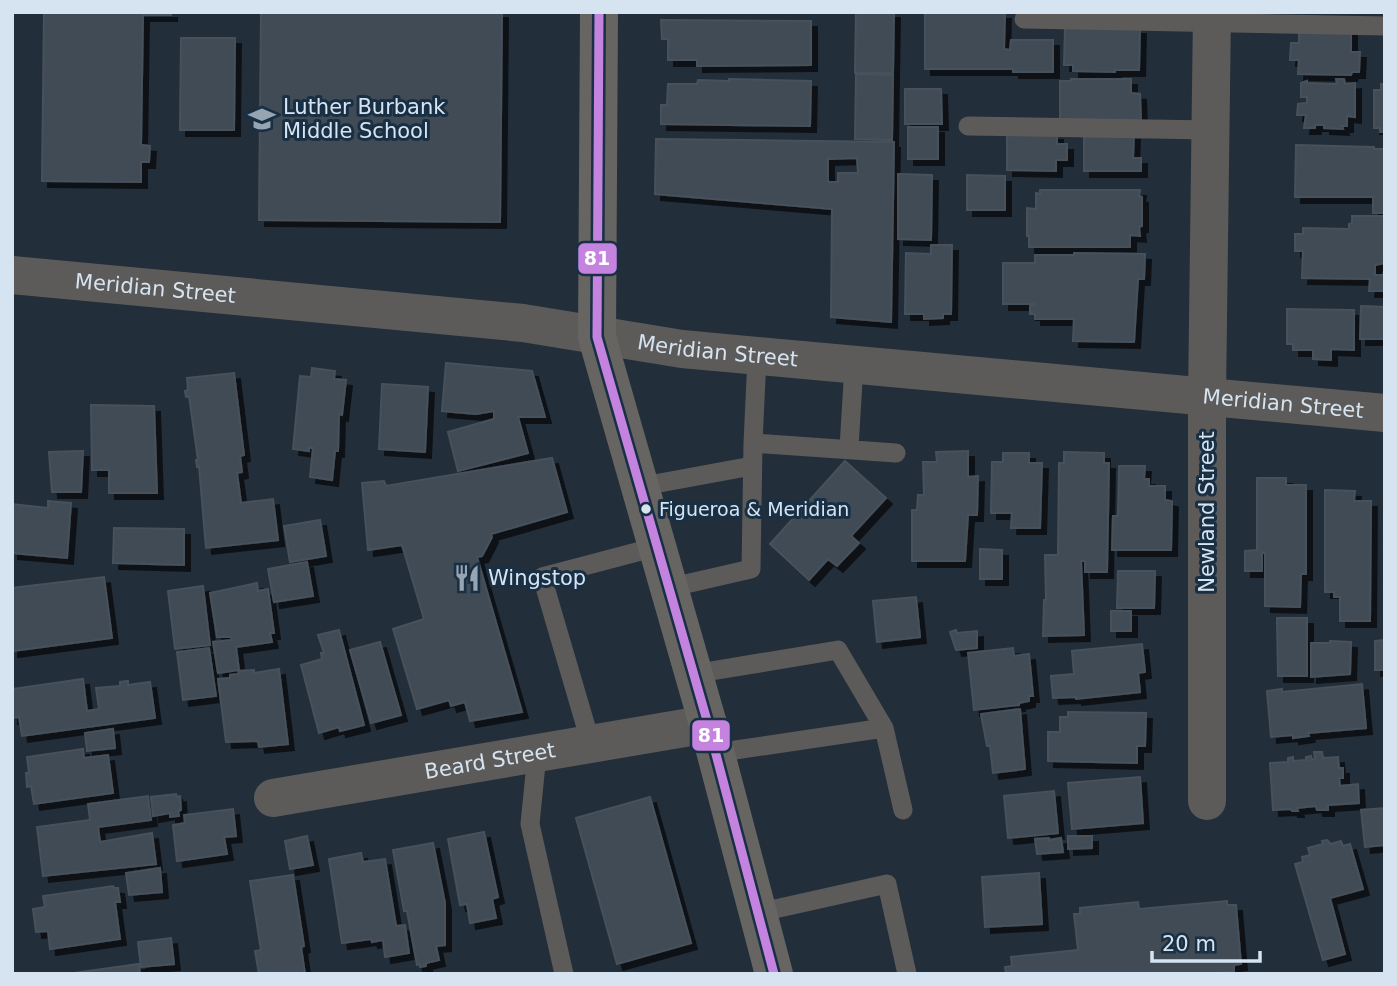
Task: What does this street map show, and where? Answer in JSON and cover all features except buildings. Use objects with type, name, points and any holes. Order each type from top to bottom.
[{"type":"main road","points":[[599,12],[597,337],[711,739],[774,974]]},
{"type":"street","name":"Newland Street","points":[[1207,801],[1212,16]]},
{"type":"street","name":"Meridian Street","points":[[12,275],[523,323],[682,349],[1385,413]]},
{"type":"street","name":"Beard Street","points":[[272,798],[591,744],[711,739]]},
{"type":"lane","points":[[1024,19],[1212,16],[1385,26]]},
{"type":"lane","points":[[968,126],[1211,130]]},
{"type":"lane","points":[[668,588],[751,569],[757,356]]},
{"type":"lane","points":[[849,448],[855,365]]},
{"type":"lane","points":[[753,443],[896,453]]},
{"type":"lane","points":[[639,487],[752,466]]},
{"type":"lane","points":[[591,744],[542,577],[656,547]]},
{"type":"lane","points":[[692,674],[838,650],[884,728],[903,810]]},
{"type":"lane","points":[[711,739],[884,728]]},
{"type":"lane","points":[[537,754],[530,824],[564,974]]},
{"type":"lane","points":[[757,913],[887,884],[907,974]]},
{"type":"transit line","name":"81","points":[[599,12],[597,337],[708,724],[774,974]]},
{"type":"place","name":"Luther Burbank Middle School","points":[[262,119]]},
{"type":"place","name":"Figueroa & Meridian","points":[[646,509]]},
{"type":"place","name":"Wingstop","points":[[467,578]]}]
